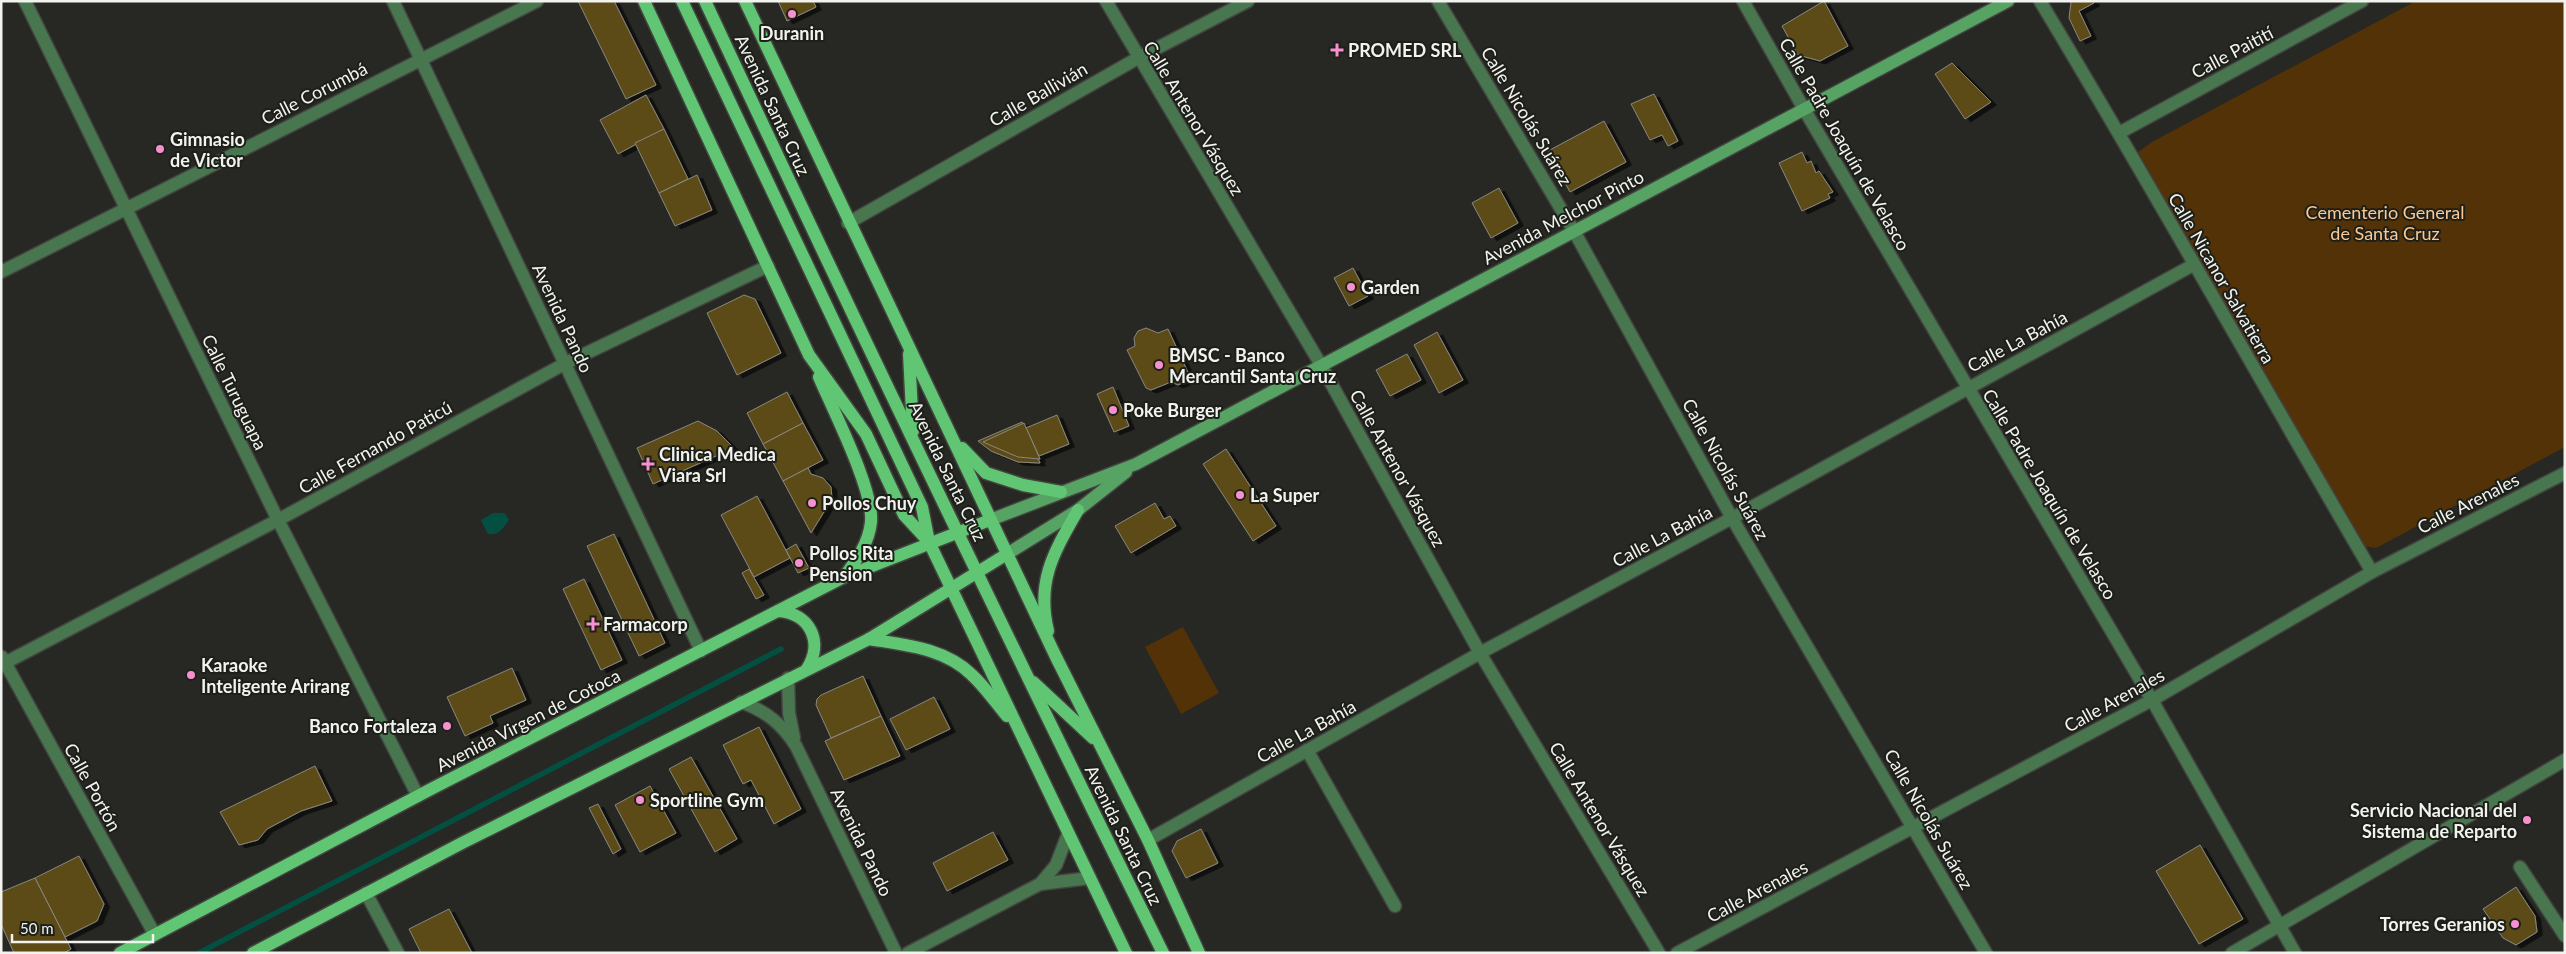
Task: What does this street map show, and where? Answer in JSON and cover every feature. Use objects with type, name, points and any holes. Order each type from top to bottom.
[{"type":"main road","points":[[644,1],[809,355],[869,501],[871,523],[868,539],[844,577]]},
{"type":"main road","points":[[682,1],[922,507],[929,542],[1126,953]]},
{"type":"main road","name":"Avenida Santa Cruz","points":[[705,1],[814,234],[1163,953]]},
{"type":"main road","name":"Avenida Santa Cruz","points":[[745,1],[908,349],[1056,657],[1148,840],[1199,953]]},
{"type":"main road","name":"Avenida Melchor Pinto","points":[[958,532],[1136,464],[2008,1]]},
{"type":"main road","points":[[908,349],[914,439]]},
{"type":"main road","points":[[809,355],[866,434],[904,515],[929,542]]},
{"type":"main road","points":[[946,427],[967,456],[986,474],[1061,492]]},
{"type":"main road","name":"Avenida Melchor Pinto","points":[[977,572],[1078,510],[1136,464]]},
{"type":"main road","points":[[1056,657],[1047,628],[1043,598],[1046,573],[1052,557],[1078,510]]},
{"type":"main road","name":"Avenida Virgen de Cotoca","points":[[120,953],[418,796],[844,577],[958,532]]},
{"type":"main road","points":[[253,953],[366,893],[788,678],[869,639],[977,572]]},
{"type":"main road","points":[[778,611],[794,614],[802,618],[812,630],[816,646],[807,669]]},
{"type":"main road","points":[[869,639],[925,648],[952,660],[972,674],[1020,732]]},
{"type":"main road","points":[[1027,676],[1100,745]]},
{"type":"street","name":"Calle Turuguapa","points":[[25,1],[278,520],[418,796]]},
{"type":"street","name":"Avenida Pando","points":[[393,1],[701,651]]},
{"type":"street","name":"Calle Corumbá","points":[[1,272],[537,1]]},
{"type":"street","name":"Calle Antenor Vásquez","points":[[1106,1],[1321,365],[1480,653],[1659,953]]},
{"type":"street","name":"Calle Ballivián","points":[[848,223],[1138,58],[1248,1]]},
{"type":"street","name":"Calle Nicolás Suárez","points":[[1438,1],[1574,230],[1732,518],[1986,953]]},
{"type":"street","name":"Calle Padre Joaquín de Velasco","points":[[1743,1],[1967,388],[2152,700],[2295,953]]},
{"type":"street","name":"Calle Nicanor Salvatierra","points":[[2040,1],[2119,133],[2193,265],[2372,572]]},
{"type":"street","name":"Calle Paitití","points":[[2119,133],[2362,1]]},
{"type":"street","name":"Calle La Bahía","points":[[1148,840],[1480,653],[1732,518],[2193,265]]},
{"type":"street","name":"Calle Fernando Paticú","points":[[2,661],[278,520],[566,363],[768,266]]},
{"type":"street","name":"Calle Arenales","points":[[1677,953],[2152,700],[2372,572],[2565,473]]},
{"type":"street","name":"Calle Portón","points":[[2,661],[155,935]]},
{"type":"street","name":"Avenida Pando","points":[[788,678],[789,712],[796,746]]},
{"type":"street","name":"Avenida Pando","points":[[741,702],[774,718],[796,746],[896,953]]},
{"type":"street","points":[[1307,750],[1395,906]]},
{"type":"street","points":[[2232,953],[2565,760]]},
{"type":"street","points":[[1040,884],[1056,866],[1068,834]]},
{"type":"street","points":[[2520,867],[2565,936]]},
{"type":"street","points":[[908,953],[1040,884],[1090,878]]},
{"type":"street","points":[[366,893],[398,953]]},
{"type":"green space","name":"Cementerio General de Santa Cruz","points":[[2416,1],[2565,1],[2565,447],[2376,548],[2363,546],[2138,152],[2152,142]]},
{"type":"green space","points":[[1183,627],[1219,693],[1181,714],[1145,647]]},
{"type":"shaded area","points":[[493,513],[505,513],[509,520],[498,533],[488,534],[481,520]]},
{"type":"building","points":[[578,1],[614,1],[656,85],[626,99]]},
{"type":"building","name":"Duranin","points":[[778,1],[813,1],[816,7],[787,21]]},
{"type":"building","points":[[1824,1],[1848,46],[1820,61],[1798,55],[1782,26]]},
{"type":"building","points":[[2093,1],[2094,3],[2079,11],[2091,36],[2080,41],[2069,18],[2071,2]]},
{"type":"building","points":[[1952,63],[1991,102],[1965,119],[1935,74]]},
{"type":"building","points":[[1654,94],[1678,141],[1668,146],[1662,135],[1650,140],[1631,104]]},
{"type":"building","points":[[646,95],[664,129],[618,154],[600,120]]},
{"type":"building","points":[[1604,121],[1626,162],[1570,192],[1548,151]]},
{"type":"building","points":[[664,129],[688,179],[659,193],[635,143]]},
{"type":"building","points":[[1802,152],[1807,163],[1811,161],[1816,173],[1819,171],[1833,192],[1828,194],[1830,198],[1802,211],[1779,163]]},
{"type":"building","points":[[697,175],[712,210],[675,226],[659,193]]},
{"type":"building","points":[[1499,188],[1518,223],[1491,238],[1472,203]]},
{"type":"building","name":"Garden","points":[[1353,268],[1368,296],[1349,306],[1334,278]]},
{"type":"building","points":[[744,295],[755,299],[781,353],[737,375],[707,313]]},
{"type":"building","name":"BMSC - Banco Mercantil Santa Cruz","points":[[1146,328],[1158,333],[1168,329],[1191,379],[1178,385],[1171,382],[1151,390],[1146,388],[1127,350],[1135,346],[1134,338],[1138,331]]},
{"type":"building","points":[[1437,332],[1463,380],[1439,393],[1414,345]]},
{"type":"building","points":[[1407,354],[1421,380],[1390,396],[1376,370]]},
{"type":"building","name":"Poke Burger","points":[[1113,387],[1129,426],[1114,432],[1097,394]]},
{"type":"building","points":[[787,392],[803,423],[763,444],[747,413]]},
{"type":"building","points":[[1057,415],[1069,444],[1039,456],[1026,428]]},
{"type":"building","points":[[698,421],[717,431],[734,448],[653,484],[637,448]]},
{"type":"building","points":[[1022,422],[1040,463],[1018,462],[991,451],[978,441]]},
{"type":"building","points":[[803,423],[823,460],[783,481],[763,444]]},
{"type":"building","points":[[1024,423],[1040,459],[1018,457],[983,442]]},
{"type":"building","name":"La Super","points":[[1226,449],[1276,526],[1253,541],[1203,464]]},
{"type":"building","name":"Pollos Chuy","points":[[808,468],[811,474],[823,478],[831,487],[832,499],[811,533],[783,481]]},
{"type":"building","points":[[757,496],[790,558],[754,577],[721,515]]},
{"type":"building","points":[[1155,503],[1164,519],[1170,516],[1176,526],[1131,553],[1115,526]]},
{"type":"building","points":[[614,534],[665,643],[639,656],[587,546]]},
{"type":"building","name":"Pollos Rita Pension","points":[[796,544],[809,568],[798,573],[786,550]]},
{"type":"building","points":[[749,569],[764,595],[756,599],[742,573]]},
{"type":"building","points":[[584,579],[622,660],[601,670],[563,589]]},
{"type":"building","points":[[512,668],[526,700],[490,716],[493,723],[465,736],[447,697]]},
{"type":"building","points":[[863,676],[881,716],[831,738],[816,705],[817,699],[821,695]]},
{"type":"building","points":[[934,697],[950,729],[906,750],[890,719]]},
{"type":"building","points":[[881,716],[900,756],[844,780],[825,741]]},
{"type":"building","points":[[759,727],[801,809],[774,824],[751,780],[743,784],[723,745]]},
{"type":"building","points":[[691,757],[737,839],[715,852],[669,769]]},
{"type":"building","points":[[315,766],[332,801],[301,811],[267,829],[258,840],[239,845],[220,812]]},
{"type":"building","points":[[650,786],[676,833],[640,852],[615,805]]},
{"type":"building","points":[[598,804],[621,849],[613,854],[589,808]]},
{"type":"building","points":[[1201,829],[1218,863],[1186,878],[1172,851],[1177,841]]},
{"type":"building","points":[[993,832],[1008,860],[947,891],[933,863]]},
{"type":"building","points":[[2200,845],[2243,919],[2199,944],[2156,871]]},
{"type":"building","points":[[79,856],[104,904],[97,921],[65,937],[35,878]]},
{"type":"building","points":[[35,878],[71,949],[64,953],[14,953],[1,924],[1,892]]},
{"type":"building","name":"Torres Geranios","points":[[2516,887],[2535,916],[2537,932],[2516,945],[2503,938],[2483,909]]},
{"type":"building","points":[[449,909],[472,953],[421,953],[409,929]]},
{"type":"waterway","points":[[199,953],[781,649]]},
{"type":"place","name":"Duranin","points":[[792,14]]},
{"type":"place","name":"PROMED SRL","points":[[1337,50]]},
{"type":"place","name":"Gimnasio de Victor","points":[[160,149]]},
{"type":"place","name":"Garden","points":[[1351,287]]},
{"type":"place","name":"BMSC - Banco Mercantil Santa Cruz","points":[[1159,365]]},
{"type":"place","name":"Poke Burger","points":[[1113,410]]},
{"type":"place","name":"Clinica Medica Viara Srl","points":[[648,464]]},
{"type":"place","name":"La Super","points":[[1240,495]]},
{"type":"place","name":"Pollos Chuy","points":[[812,503]]},
{"type":"place","name":"Pollos Rita Pension","points":[[799,563]]},
{"type":"place","name":"Farmacorp","points":[[593,624]]},
{"type":"place","name":"Karaoke Inteligente Arirang","points":[[191,675]]},
{"type":"place","name":"Banco Fortaleza","points":[[447,726]]},
{"type":"place","name":"Sportline Gym","points":[[640,800]]},
{"type":"place","name":"Servicio Nacional del Sistema de Reparto","points":[[2527,820]]},
{"type":"place","name":"Torres Geranios","points":[[2515,924]]}]
